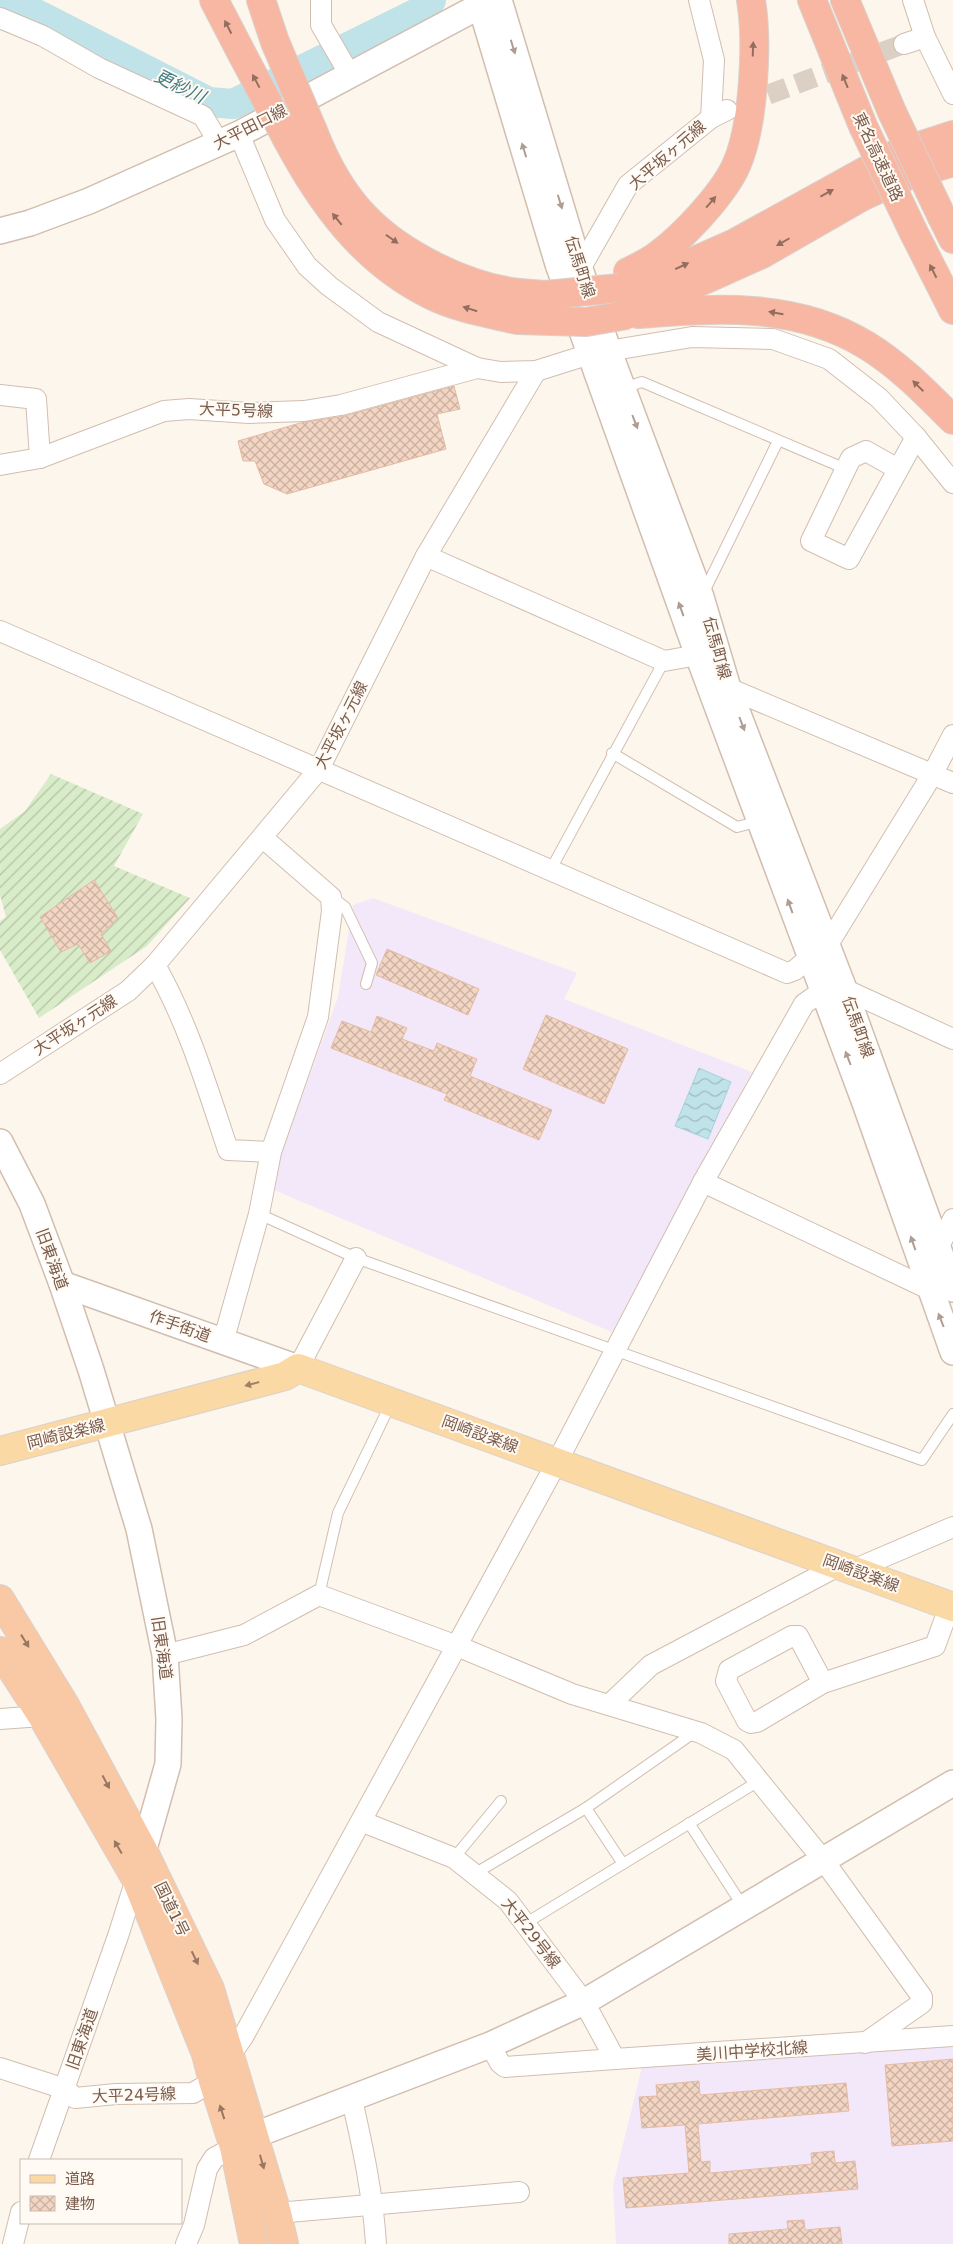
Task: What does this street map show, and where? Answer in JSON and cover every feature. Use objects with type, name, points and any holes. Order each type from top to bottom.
[{"type":"highway","points":[[214,0],[307,177],[337,219],[367,252],[395,274],[430,295],[471,310],[517,320],[587,313],[674,270],[735,243],[898,153],[953,135]]},
{"type":"highway","points":[[261,0],[275,42],[325,160],[339,185],[364,216],[388,237],[424,260],[467,280],[500,291],[545,295],[571,275],[622,296],[720,309],[774,311],[820,324],[865,345],[910,378],[953,420]]},
{"type":"highway","points":[[622,296],[658,255],[715,198],[735,169],[745,136],[752,88],[754,22],[751,0]]},
{"type":"highway","name":"東名高速道路","points":[[812,0],[863,126],[953,310]]},
{"type":"highway","name":"東名高速道路","points":[[847,0],[949,218]]},
{"type":"highway","points":[[622,296],[674,292],[704,280],[762,254],[863,196],[908,176],[953,162]]},
{"type":"highway","name":"国道1号","points":[[0,1599],[65,1705],[143,1850],[210,1989],[231,2054],[244,2141],[254,2244]]},
{"type":"highway","name":"国道1号","points":[[0,1651],[42,1716],[136,1879],[206,2054],[213,2081],[278,2213],[284,2244]]},
{"type":"main road","name":"岡崎設楽線","points":[[0,1450],[285,1376],[298,1368],[952,1606]]},
{"type":"street","points":[[321,0],[321,24],[350,75]]},
{"type":"street","name":"大平坂ヶ元線","points":[[571,275],[628,185],[719,114],[714,60],[699,0]]},
{"type":"street","name":"大平田口線","points":[[0,231],[30,223],[89,201],[229,138],[487,1]]},
{"type":"street","name":"伝馬町線","points":[[487,1],[571,275],[600,353],[698,655],[760,821],[818,952],[938,1246],[941,1289],[953,1352]]},
{"type":"street","points":[[916,3],[925,37],[953,94]]},
{"type":"street","points":[[0,18],[43,36],[99,68],[203,116],[229,138],[275,220],[307,266],[329,286],[378,322],[477,368],[501,372],[536,370],[600,353],[692,337],[773,339],[829,358],[879,398],[916,437],[953,483]]},
{"type":"street","points":[[904,44],[925,37]]},
{"type":"street","name":"伝馬町線","points":[[600,353],[622,389],[702,597],[728,688],[818,952]]},
{"type":"street","name":"大平5号線","points":[[0,465],[40,458],[164,411],[189,409],[249,413],[304,411],[341,405],[477,368]]},
{"type":"street","name":"大平坂ヶ元線","points":[[0,1074],[128,991],[156,965],[319,769],[426,556],[536,370]]},
{"type":"street","points":[[0,395],[36,399],[40,458]]},
{"type":"street","points":[[898,469],[866,451],[851,458],[811,541],[849,559],[916,437]]},
{"type":"street","points":[[426,556],[664,661],[698,655]]},
{"type":"street","points":[[0,631],[787,973],[795,970],[818,952],[932,775],[953,736]]},
{"type":"street","points":[[728,688],[953,783]]},
{"type":"street","points":[[223,1342],[259,1214],[272,1152],[318,1017],[332,911],[331,897],[263,838]]},
{"type":"street","points":[[156,965],[174,997],[228,1150],[272,1152]]},
{"type":"street","points":[[231,2054],[243,2037],[363,1822],[456,1646],[557,1462],[614,1349],[703,1182],[804,1004],[833,990],[953,1039]]},
{"type":"street","name":"伝馬町線","points":[[833,990],[865,1103],[941,1289]]},
{"type":"street","name":"旧東海道","points":[[0,1142],[32,1204],[62,1284],[139,1529],[165,1655],[169,1719],[168,1764],[136,1879],[39,2159]]},
{"type":"street","points":[[703,1182],[941,1289]]},
{"type":"street","points":[[938,1246],[953,1219]]},
{"type":"street","points":[[298,1368],[356,1258]]},
{"type":"street","name":"作手街道","points":[[62,1284],[298,1368]]},
{"type":"street","points":[[609,1705],[651,1665],[846,1568],[953,1527]]},
{"type":"street","points":[[165,1655],[244,1634],[319,1595],[456,1646],[572,1694],[696,1731],[734,1750],[824,1861],[922,1996],[922,2004],[865,2043]]},
{"type":"street","points":[[822,1684],[798,1636],[792,1636],[729,1670],[725,1676],[747,1721],[751,1723],[822,1684],[935,1646],[952,1606]]},
{"type":"street","points":[[0,1719],[42,1716]]},
{"type":"street","points":[[186,2244],[194,2225],[207,2169],[214,2158],[244,2141],[490,2045],[584,2002],[953,1783]]},
{"type":"street","name":"大平29号線","points":[[363,1822],[454,1858],[508,1901],[584,2002]]},
{"type":"street","points":[[584,2002],[615,2059]]},
{"type":"street","name":"美川中学校北線","points":[[490,2045],[500,2063],[505,2067],[953,2036]]},
{"type":"street","name":"大平24号線","points":[[0,2068],[65,2089],[75,2098],[116,2094],[192,2093],[213,2081]]},
{"type":"street","points":[[352,2100],[374,2204],[376,2244]]},
{"type":"street","points":[[278,2213],[519,2192]]},
{"type":"street","points":[[12,2244],[20,2216]]},
{"type":"lane","points":[[622,389],[642,382],[846,469]]},
{"type":"lane","points":[[702,597],[778,441]]},
{"type":"lane","points":[[550,871],[664,661]]},
{"type":"lane","points":[[612,754],[737,827],[760,821]]},
{"type":"lane","points":[[331,897],[345,907],[372,963],[366,984]]},
{"type":"lane","points":[[259,1214],[356,1258],[922,1460],[953,1414]]},
{"type":"lane","points":[[319,1595],[338,1513],[391,1402]]},
{"type":"lane","points":[[474,1874],[586,1808],[696,1731]]},
{"type":"lane","points":[[526,1923],[759,1781]]},
{"type":"lane","points":[[454,1858],[501,1801]]},
{"type":"lane","points":[[586,1808],[623,1864]]},
{"type":"lane","points":[[689,1824],[744,1908]]},
{"type":"shaded area","points":[[373,898],[577,973],[564,999],[752,1072],[612,1332],[269,1188],[338,997],[353,905]]},
{"type":"shaded area","points":[[953,2043],[953,2244],[616,2244],[613,2185],[642,2067]]},
{"type":"green space","points":[[51,774],[143,814],[114,866],[190,898],[147,946],[39,1018],[0,950],[0,921],[6,917],[0,895],[0,829],[25,811]]},
{"type":"water","points":[[699,1068],[731,1082],[708,1139],[675,1126]]},
{"type":"building","points":[[454,386],[460,409],[437,414],[446,449],[287,494],[264,484],[255,461],[243,461],[238,441],[300,423],[344,416]]},
{"type":"building","points":[[94,880],[118,918],[101,934],[111,951],[90,963],[78,944],[61,952],[40,917]]},
{"type":"building","points":[[387,949],[479,989],[468,1015],[376,975]]},
{"type":"building","points":[[546,1015],[628,1049],[604,1104],[523,1069]]},
{"type":"building","points":[[377,1016],[407,1028],[402,1039],[434,1051],[437,1043],[477,1059],[470,1076],[552,1110],[539,1140],[444,1100],[447,1094],[331,1048],[342,1021],[371,1032]]},
{"type":"building","points":[[953,2059],[953,2141],[892,2146],[885,2065]]},
{"type":"building","points":[[699,2081],[700,2095],[846,2083],[849,2111],[698,2124],[701,2162],[710,2161],[710,2173],[812,2164],[811,2153],[834,2151],[835,2163],[855,2161],[858,2189],[626,2208],[623,2178],[689,2173],[685,2125],[642,2128],[639,2097],[657,2096],[656,2085]]},
{"type":"building","points":[[804,2220],[805,2230],[840,2227],[842,2244],[729,2244],[729,2234],[788,2229],[787,2221]]},
{"type":"waterway","name":"更紗川","points":[[9,0],[209,102],[233,104],[419,12],[431,0]]},
{"type":"tunnel","points":[[740,105],[904,44]]}]
